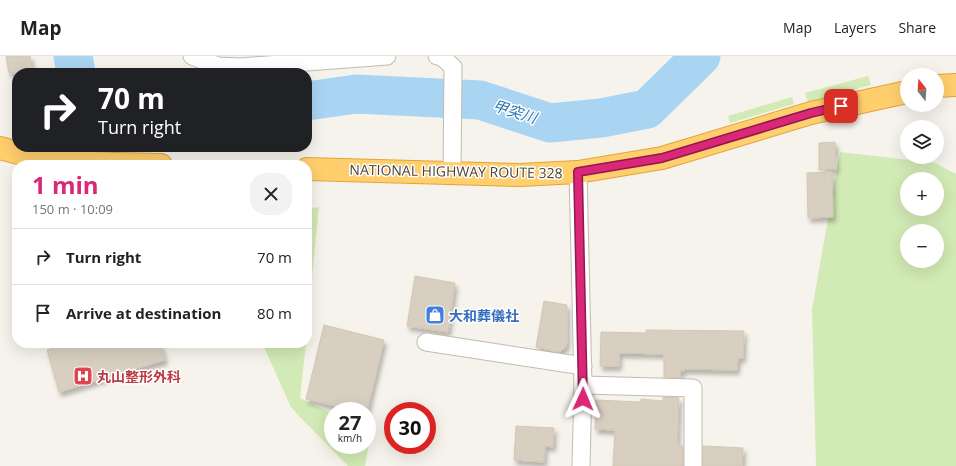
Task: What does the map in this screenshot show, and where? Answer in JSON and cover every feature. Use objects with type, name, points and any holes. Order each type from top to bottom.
[{"type":"highway","points":[[944,86],[956,86]]},
{"type":"highway","name":"NATIONAL HIGHWAY ROUTE 328","points":[[312,169],[452,164],[520,175],[578,172],[662,158],[811,113],[900,94]]},
{"type":"highway","points":[[0,148],[12,152]]},
{"type":"highway","points":[[13,152],[71,160]]},
{"type":"street","points":[[192,56],[218,66],[240,67],[387,56]]},
{"type":"street","points":[[437,56],[442,57],[453,67],[452,164]]},
{"type":"street","points":[[578,172],[583,366],[581,466]]},
{"type":"street","points":[[426,342],[583,366]]},
{"type":"street","points":[[583,385],[693,388],[693,466]]},
{"type":"green space","points":[[868,76],[871,85],[808,102],[805,93]]},
{"type":"green space","points":[[792,97],[794,104],[730,123],[728,116]]},
{"type":"green space","points":[[840,152],[900,159],[900,164],[937,164],[956,174],[956,466],[816,466],[812,309]]},
{"type":"green space","points":[[319,207],[312,278],[312,208]]},
{"type":"green space","points":[[264,348],[305,348],[300,398],[324,410],[324,442],[291,407]]},
{"type":"green space","points":[[336,454],[367,454],[365,466],[348,466]]},
{"type":"building","points":[[6,56],[30,56],[32,68],[12,68],[12,73],[9,73]]},
{"type":"building","points":[[835,142],[836,169],[819,170],[819,143]]},
{"type":"building","points":[[832,172],[833,217],[808,218],[807,173]]},
{"type":"building","points":[[415,276],[455,283],[448,332],[407,326]]},
{"type":"building","points":[[544,301],[567,305],[567,342],[566,347],[559,352],[536,347]]},
{"type":"building","points":[[324,325],[384,340],[369,402],[324,402],[324,403],[306,399]]},
{"type":"building","points":[[646,330],[744,331],[743,358],[738,358],[737,370],[684,369],[684,371],[680,370],[680,378],[664,377],[664,354],[619,353],[619,366],[600,366],[601,332],[646,333]]},
{"type":"building","name":"丸山整形外科","points":[[54,348],[161,348],[165,360],[59,392],[47,350]]},
{"type":"building","points":[[663,397],[679,398],[677,445],[683,446],[683,466],[613,466],[615,430],[595,429],[596,400],[641,402],[641,399],[663,401]]},
{"type":"building","points":[[516,426],[554,428],[553,447],[545,446],[544,462],[514,460]]},
{"type":"building","points":[[703,446],[743,448],[742,466],[703,466]]},
{"type":"waterway","name":"甲突川","points":[[73,56],[75,68]]},
{"type":"waterway","name":"甲突川","points":[[312,100],[356,94],[480,100],[550,123],[601,118],[647,109],[701,56]]},
{"type":"place","name":"大和葬儀社","points":[[435,315]]},
{"type":"place","name":"丸山整形外科","points":[[83,376]]},
{"type":"route","points":[[583,399],[578,172],[662,158],[730,139],[811,113],[841,106]]}]
